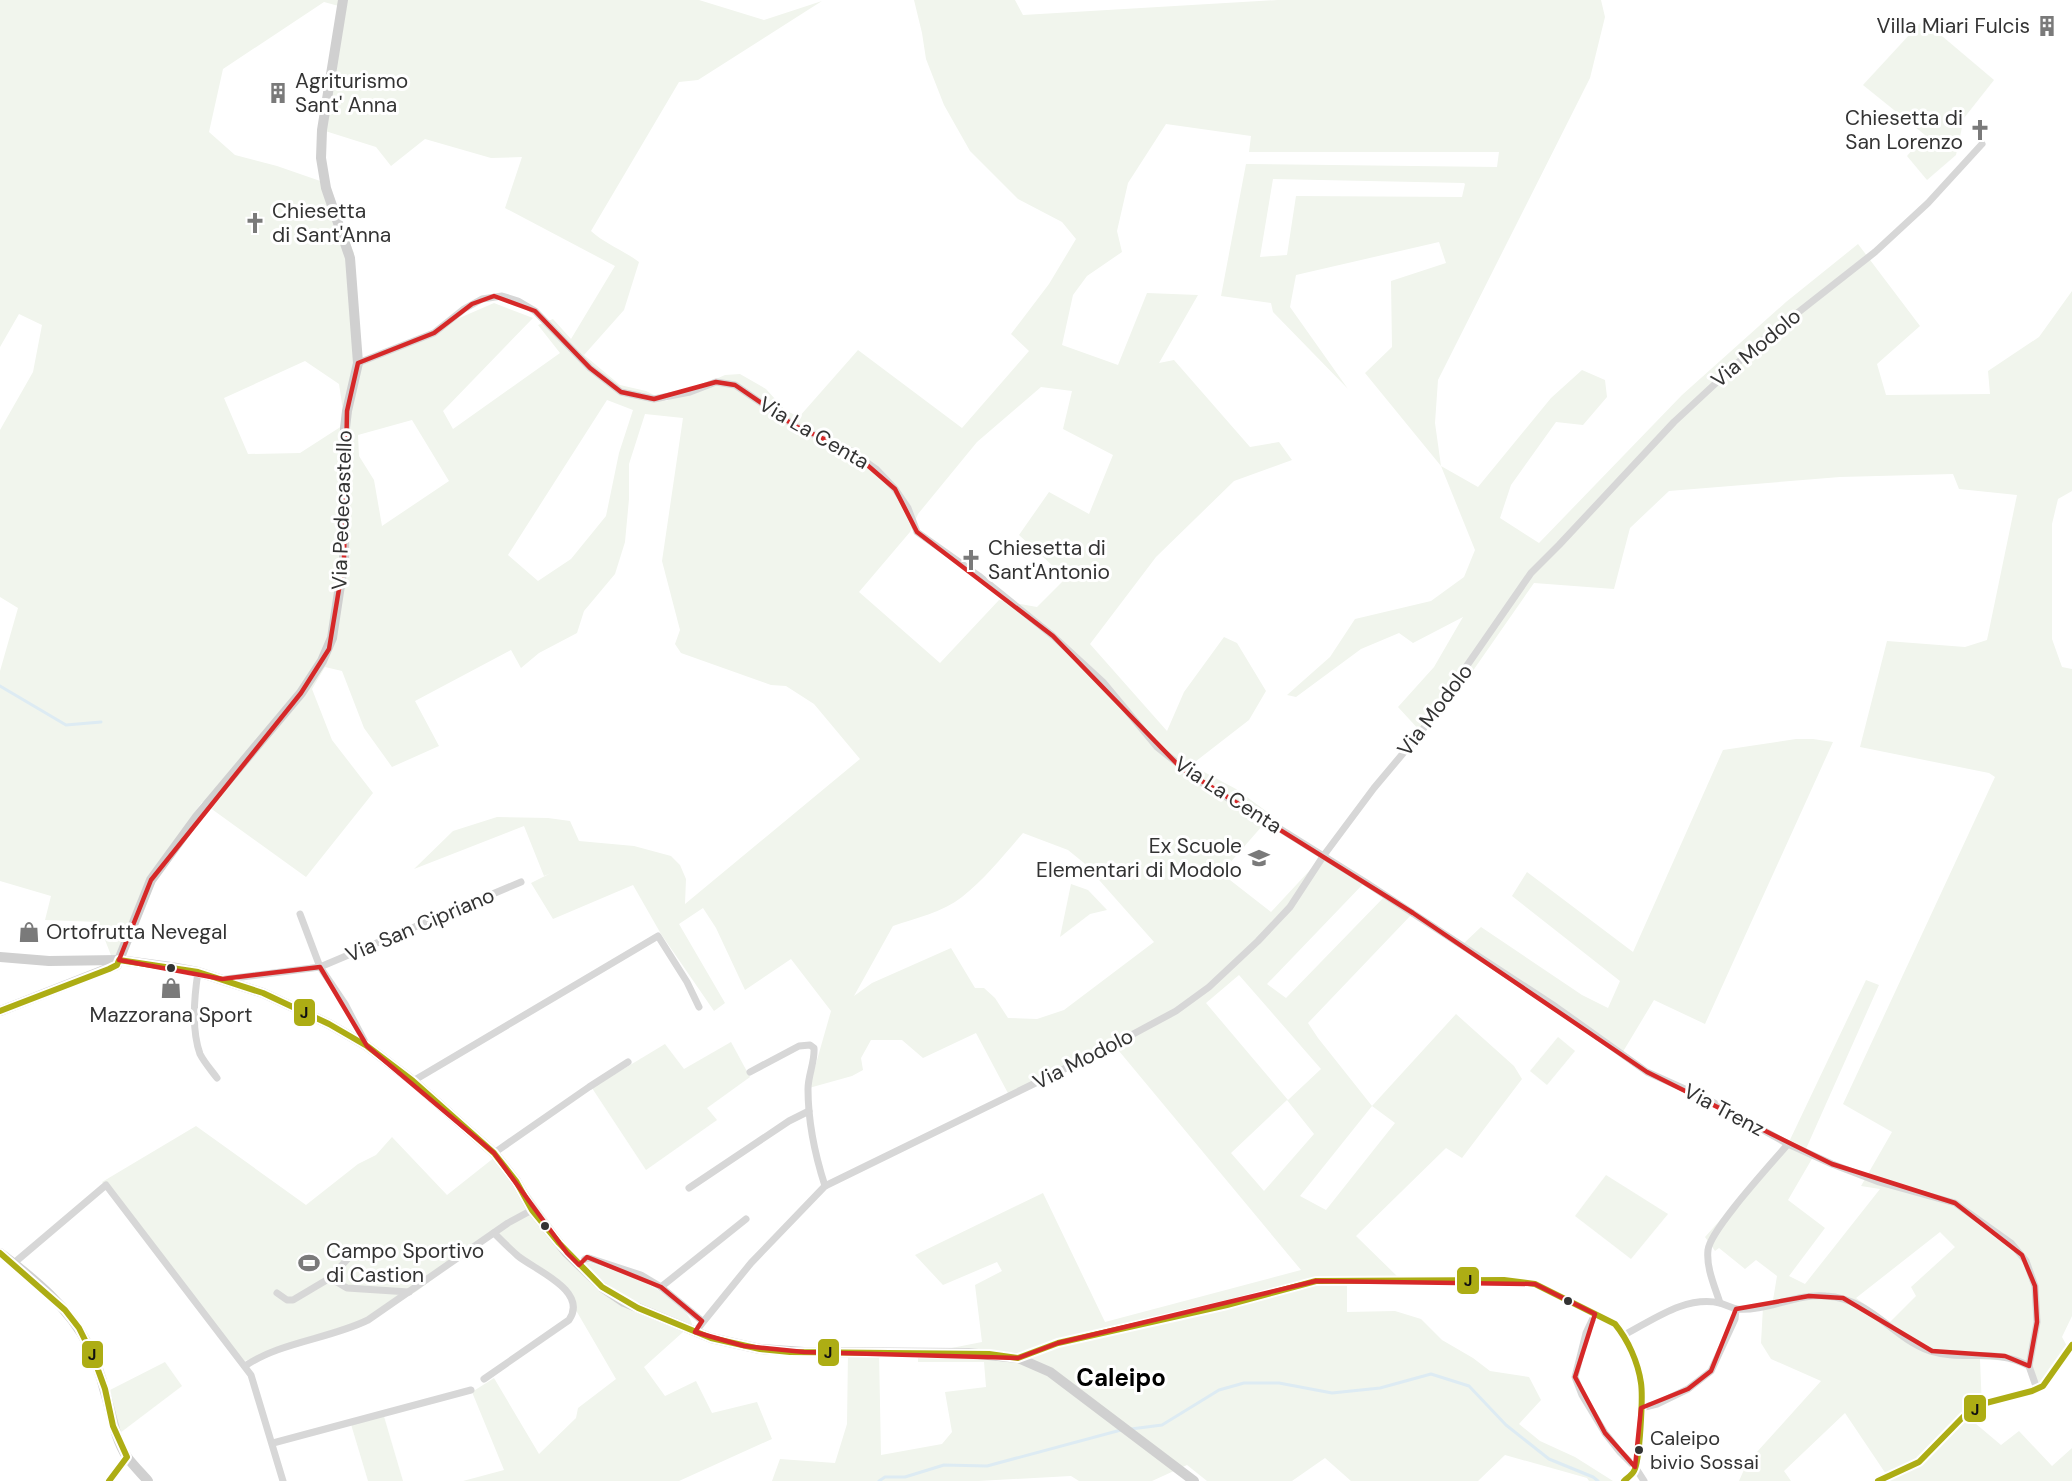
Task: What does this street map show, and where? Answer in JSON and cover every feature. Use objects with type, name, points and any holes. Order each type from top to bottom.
[{"type":"street","name":"Via Pedecastello","points":[[119,960],[151,880],[204,808],[301,693],[329,649],[335,624],[344,559],[345,424],[358,363],[350,258],[326,188],[321,145],[343,0]]},
{"type":"street","name":"Via Modolo","points":[[695,1332],[780,1231],[825,1186],[1056,1074],[1176,1011],[1209,987],[1290,907],[1324,855],[1374,788],[1421,732],[1543,559],[1559,545],[1674,422],[1758,344],[1875,252],[1928,203],[1982,144]]},
{"type":"street","name":"Via La Centa","points":[[358,363],[434,333],[482,298],[502,296],[535,310],[590,368],[621,392],[654,399],[690,392],[716,382],[735,385],[795,426],[851,451],[876,470],[895,489],[908,508],[916,532],[979,576],[1053,636],[1102,682],[1157,747],[1181,768],[1205,785],[1324,855]]},
{"type":"street","name":"Via Trenz","points":[[1324,855],[1556,1007],[1647,1072],[1710,1100],[1788,1144],[1879,1182],[1955,1203],[2011,1243],[2022,1255],[2030,1270],[2036,1294],[2036,1333],[2029,1366]]},
{"type":"street","name":"Via San Cipriano","points":[[222,980],[320,967],[521,882]]},
{"type":"street","name":"Via San Cipriano","points":[[300,914],[320,967],[345,1004],[367,1046]]},
{"type":"street","points":[[414,1081],[658,936],[687,982],[699,1007]]},
{"type":"street","name":"Via San Cipriano","points":[[0,957],[49,961],[119,960],[198,972],[263,993],[367,1046],[414,1081],[494,1153],[516,1181],[532,1210],[579,1265],[602,1287],[624,1302],[695,1332],[727,1342],[774,1351],[968,1353],[1018,1358],[1050,1372],[1194,1481]]},
{"type":"street","points":[[0,1011],[109,969],[117,965],[119,960]]},
{"type":"street","points":[[198,972],[195,990],[195,1036],[201,1056],[217,1078]]},
{"type":"street","points":[[750,1072],[799,1046],[807,1044],[812,1046],[814,1054],[808,1083],[809,1111],[825,1186]]},
{"type":"street","points":[[494,1153],[628,1062]]},
{"type":"street","points":[[689,1188],[789,1121],[809,1111]]},
{"type":"street","points":[[1720,1303],[1708,1262],[1709,1242],[1721,1224],[1788,1144]]},
{"type":"street","points":[[14,1263],[106,1185],[254,1380],[283,1481]]},
{"type":"street","points":[[245,1366],[261,1357],[360,1323],[532,1210]]},
{"type":"street","points":[[662,1287],[746,1219]]},
{"type":"street","points":[[484,1379],[569,1320],[574,1309],[573,1301],[563,1288],[549,1275],[519,1256],[494,1233]]},
{"type":"street","points":[[277,1293],[286,1300],[293,1300],[330,1278],[354,1252]]},
{"type":"street","points":[[0,1253],[65,1310],[79,1328],[93,1356],[105,1389],[113,1426],[127,1457],[148,1481]]},
{"type":"street","points":[[579,1265],[589,1258],[641,1275],[662,1287],[702,1321]]},
{"type":"street","points":[[330,1278],[347,1288],[409,1292]]},
{"type":"street","points":[[1018,1358],[1058,1343],[1216,1307],[1316,1281],[1504,1280],[1535,1284],[1615,1324],[1631,1349],[1641,1383],[1641,1408],[1635,1467],[1624,1481]]},
{"type":"street","points":[[1624,1335],[1686,1304],[1701,1301],[1720,1303],[1736,1309],[1763,1307],[1809,1296],[1828,1296],[1857,1302],[1911,1341],[1932,1351],[2005,1356],[2029,1366],[2037,1389]]},
{"type":"street","points":[[1641,1408],[1657,1404],[1688,1389],[1711,1371],[1735,1319],[1736,1309]]},
{"type":"street","points":[[1595,1314],[1586,1333],[1575,1377],[1582,1395],[1605,1433],[1635,1467],[1644,1481]]},
{"type":"street","points":[[1878,1481],[1911,1467],[1928,1455],[1963,1417],[1982,1404],[2037,1389],[2050,1378],[2072,1345]]},
{"type":"street","points":[[273,1443],[471,1390]]},
{"type":"street","points":[[109,1481],[127,1457]]},
{"type":"highlighted area","points":[[494,296],[535,311],[590,368],[621,392],[654,399],[716,382],[735,385],[795,426],[851,451],[895,489],[917,532],[1053,636],[1181,768],[1413,913],[1647,1072],[1832,1164],[1955,1203],[2022,1255],[2035,1286],[2037,1322],[2029,1366],[2005,1356],[1932,1351],[1843,1298],[1809,1296],[1736,1309],[1711,1371],[1688,1389],[1641,1408],[1635,1467],[1605,1433],[1575,1377],[1595,1314],[1535,1284],[1316,1281],[1058,1343],[1018,1358],[804,1352],[744,1346],[695,1332],[702,1321],[661,1287],[587,1257],[579,1265],[567,1253],[494,1153],[367,1046],[320,967],[222,979],[119,960],[151,880],[301,693],[329,649],[344,559],[347,411],[358,363],[434,333],[472,304]]},
{"type":"shaded area","points":[[0,0],[699,0],[764,20],[822,1],[698,80],[679,82],[591,231],[639,262],[624,310],[584,355],[620,385],[646,391],[666,401],[725,375],[740,374],[766,389],[785,410],[799,417],[858,350],[962,428],[1029,351],[1011,334],[1049,284],[1076,239],[1062,222],[1018,199],[970,151],[944,105],[926,59],[914,0],[1015,0],[1023,15],[1278,0],[1601,0],[1605,17],[1590,78],[1438,380],[1435,423],[1441,466],[1365,373],[1392,347],[1391,281],[1446,263],[1439,242],[1296,275],[1290,307],[1348,389],[1273,312],[1271,303],[1221,296],[1246,164],[1497,167],[1499,152],[1249,152],[1251,136],[1166,124],[1128,183],[1117,231],[1122,252],[1087,276],[1073,295],[1062,345],[1118,365],[1147,293],[1198,295],[1159,363],[1174,360],[1250,447],[1279,442],[1292,460],[1234,481],[1156,557],[1090,644],[1167,731],[1184,692],[1224,637],[1237,643],[1266,691],[1249,720],[1191,765],[1236,789],[1270,814],[1221,873],[1271,912],[1324,855],[1365,882],[1267,984],[1286,998],[1386,895],[1413,913],[1308,1023],[1318,1038],[1372,1106],[1456,1014],[1514,1066],[1522,1079],[1462,1158],[1446,1148],[1356,1236],[1400,1279],[1347,1278],[1347,1312],[1395,1311],[1421,1319],[1442,1340],[1490,1371],[1529,1377],[1541,1400],[1519,1424],[1540,1441],[1575,1457],[1613,1481],[1589,1481],[1587,1478],[1505,1455],[1478,1481],[1351,1481],[1325,1458],[1292,1481],[1207,1481],[1187,1465],[1152,1481],[1079,1481],[1071,1476],[978,1481],[772,1481],[780,1459],[835,1463],[847,1424],[848,1351],[879,1352],[881,1455],[942,1444],[952,1432],[945,1392],[986,1387],[984,1362],[918,1362],[918,1351],[931,1352],[982,1342],[975,1285],[1002,1271],[997,1262],[943,1285],[915,1255],[1043,1193],[1105,1322],[1301,1270],[1114,1045],[1010,1097],[976,1033],[923,1058],[902,1040],[871,1040],[861,1058],[863,1070],[852,1076],[809,1088],[831,1011],[791,959],[745,990],[716,928],[703,908],[679,924],[725,1003],[714,1011],[661,934],[633,885],[553,919],[531,883],[551,873],[544,876],[524,826],[414,869],[453,831],[497,817],[548,818],[570,821],[579,841],[634,846],[671,856],[680,865],[686,879],[685,904],[860,759],[814,704],[786,686],[771,685],[681,653],[675,644],[680,630],[662,561],[683,418],[645,414],[629,464],[625,542],[615,574],[584,611],[577,633],[539,653],[521,668],[511,650],[415,701],[439,746],[392,767],[364,728],[342,671],[325,667],[312,689],[332,740],[373,793],[306,877],[202,802],[144,885],[114,963],[98,922],[45,920],[51,896],[0,881],[0,671],[18,608],[0,597],[0,430],[33,372],[42,325],[19,314],[0,347]],"holes":[[[324,2],[346,8],[322,130],[376,147],[391,166],[425,139],[491,158],[522,157],[505,208],[615,266],[571,339],[553,319],[538,325],[560,353],[453,429],[443,411],[533,318],[494,303],[358,362],[354,253],[326,183],[277,166],[235,155],[209,132],[223,69]],[[1273,179],[1465,184],[1462,197],[1296,196],[1287,255],[1260,257]],[[305,361],[339,384],[345,424],[300,453],[248,454],[224,398]],[[1041,387],[1072,391],[1063,429],[1113,455],[1089,514],[1049,492],[1019,535],[1066,578],[1037,607],[999,600],[940,663],[859,592],[910,532],[918,514],[977,442]],[[607,400],[633,410],[619,453],[606,516],[571,559],[538,581],[508,555]],[[412,420],[449,481],[382,526],[374,480],[359,456],[358,435]],[[1023,833],[1068,850],[1084,863],[1154,942],[1064,1010],[1037,1019],[1008,1018],[995,998],[984,988],[975,988],[951,948],[872,983],[854,996],[893,926],[929,914],[955,902],[994,866]],[[1239,975],[1321,1069],[1288,1100],[1206,1003]],[[1287,1100],[1314,1134],[1264,1191],[1231,1153]],[[1372,1106],[1395,1123],[1326,1210],[1300,1196]]]},
{"type":"shaded area","points":[[1923,20],[1994,80],[1964,118],[1956,155],[1927,180],[1907,156],[1925,135],[1863,85]]},
{"type":"shaded area","points":[[1858,244],[1920,326],[1877,364],[1886,395],[1990,394],[1988,371],[2039,337],[2072,291],[2072,491],[2058,499],[2052,524],[2052,639],[2062,667],[2072,669],[2072,1316],[2062,1337],[2067,1346],[2048,1374],[2034,1388],[2033,1370],[2009,1361],[1980,1359],[1982,1408],[1969,1418],[2001,1445],[2019,1431],[2052,1466],[2072,1448],[2072,1481],[1888,1481],[1890,1480],[1845,1413],[1784,1471],[1791,1481],[1739,1481],[1747,1463],[1821,1381],[1771,1359],[1761,1343],[1763,1307],[1772,1306],[1777,1276],[1756,1260],[1745,1269],[1719,1248],[1715,1251],[1705,1237],[1788,1144],[1866,980],[1879,985],[1805,1151],[1813,1157],[1788,1200],[1825,1228],[1789,1276],[1805,1284],[1880,1189],[1861,1186],[1892,1132],[1843,1104],[1995,777],[1989,773],[1860,747],[1887,641],[1965,647],[1987,640],[2017,495],[1959,489],[1953,474],[1840,477],[1669,491],[1630,528],[1614,589],[1534,583],[1463,685],[1425,732],[1421,732],[1398,707],[1434,667],[1463,617],[1413,643],[1399,633],[1361,649],[1296,697],[1287,695],[1330,657],[1355,619],[1431,601],[1464,577],[1475,550],[1441,466],[1478,487],[1551,398],[1582,370],[1605,380],[1607,397],[1583,425],[1556,422],[1511,485],[1500,518],[1539,543],[1682,395],[1786,302]],"holes":[[[1940,1232],[1955,1247],[1911,1287],[1916,1296],[1890,1322],[1856,1298]]]},
{"type":"shaded area","points":[[1796,739],[1833,742],[1705,1024],[1654,1000],[1621,1055],[1462,945],[1481,927],[1582,995],[1608,1008],[1620,981],[1512,896],[1527,872],[1633,952],[1723,750]]},
{"type":"shaded area","points":[[1071,884],[1088,890],[1107,910],[1090,914],[1060,937]]},
{"type":"shaded area","points":[[1558,1037],[1575,1051],[1547,1085],[1530,1071]]},
{"type":"shaded area","points":[[731,1042],[750,1077],[707,1108],[717,1120],[646,1170],[592,1088],[665,1044],[684,1069]]},
{"type":"shaded area","points":[[196,1126],[306,1205],[358,1164],[376,1155],[392,1137],[447,1195],[500,1153],[567,1246],[586,1263],[611,1269],[654,1287],[689,1317],[692,1324],[644,1367],[665,1396],[696,1381],[712,1413],[757,1402],[772,1439],[679,1481],[463,1481],[504,1470],[472,1392],[494,1378],[539,1454],[576,1418],[578,1408],[616,1379],[563,1288],[527,1263],[495,1233],[417,1291],[368,1321],[244,1361],[219,1338],[102,1182]]},
{"type":"shaded area","points":[[1606,1175],[1668,1214],[1631,1259],[1575,1216]]},
{"type":"shaded area","points":[[165,1362],[182,1386],[116,1436],[108,1391]]},
{"type":"shaded area","points":[[383,1413],[403,1481],[368,1481],[350,1421]]},
{"type":"waterway","points":[[0,686],[66,725],[101,722]]},
{"type":"waterway","points":[[1131,1429],[1162,1425],[1219,1390],[1244,1383],[1279,1383],[1332,1393],[1380,1388],[1431,1374],[1469,1386],[1506,1425],[1549,1459],[1598,1481]]},
{"type":"waterway","points":[[879,1481],[885,1477],[905,1477],[944,1465],[987,1466],[1121,1430]]},
{"type":"transit line","name":"J","points":[[0,1011],[109,969],[117,965],[119,960],[198,972],[263,993],[329,1024],[367,1046],[413,1081],[494,1153],[516,1181],[532,1210],[559,1243],[602,1287],[638,1308],[711,1338],[760,1349],[790,1352],[989,1354],[1018,1358],[1058,1343],[1227,1305],[1316,1281],[1504,1280],[1535,1284],[1615,1324],[1632,1352],[1641,1383],[1642,1401],[1636,1465],[1624,1481]]},
{"type":"transit line","name":"J","points":[[0,1253],[65,1310],[79,1328],[93,1356],[105,1389],[113,1426],[127,1457],[109,1481]]},
{"type":"transit line","name":"J","points":[[1878,1481],[1919,1462],[1963,1417],[1982,1404],[2043,1386],[2072,1345]]},
{"type":"place","name":"Villa Miari Fulcis","points":[[2047,26]]},
{"type":"place","name":"Agriturismo Sant' Anna","points":[[278,93]]},
{"type":"place","name":"Chiesetta di San Lorenzo","points":[[1980,130]]},
{"type":"place","name":"Chiesetta di Sant'Anna","points":[[255,223]]},
{"type":"place","name":"Chiesetta di Sant'Antonio","points":[[971,560]]},
{"type":"place","name":"Ex Scuole Elementari di Modolo","points":[[1259,858]]},
{"type":"place","name":"Ortofrutta Nevegal","points":[[29,932]]},
{"type":"place","name":"Mazzorana Sport","points":[[171,988]]},
{"type":"place","name":"Campo Sportivo di Castion","points":[[309,1263]]},
{"type":"place","name":"Caleipo bivio Sossai","points":[[1639,1450]]},
{"type":"district","name":"Caleipo","points":[[1121,1378]]}]
